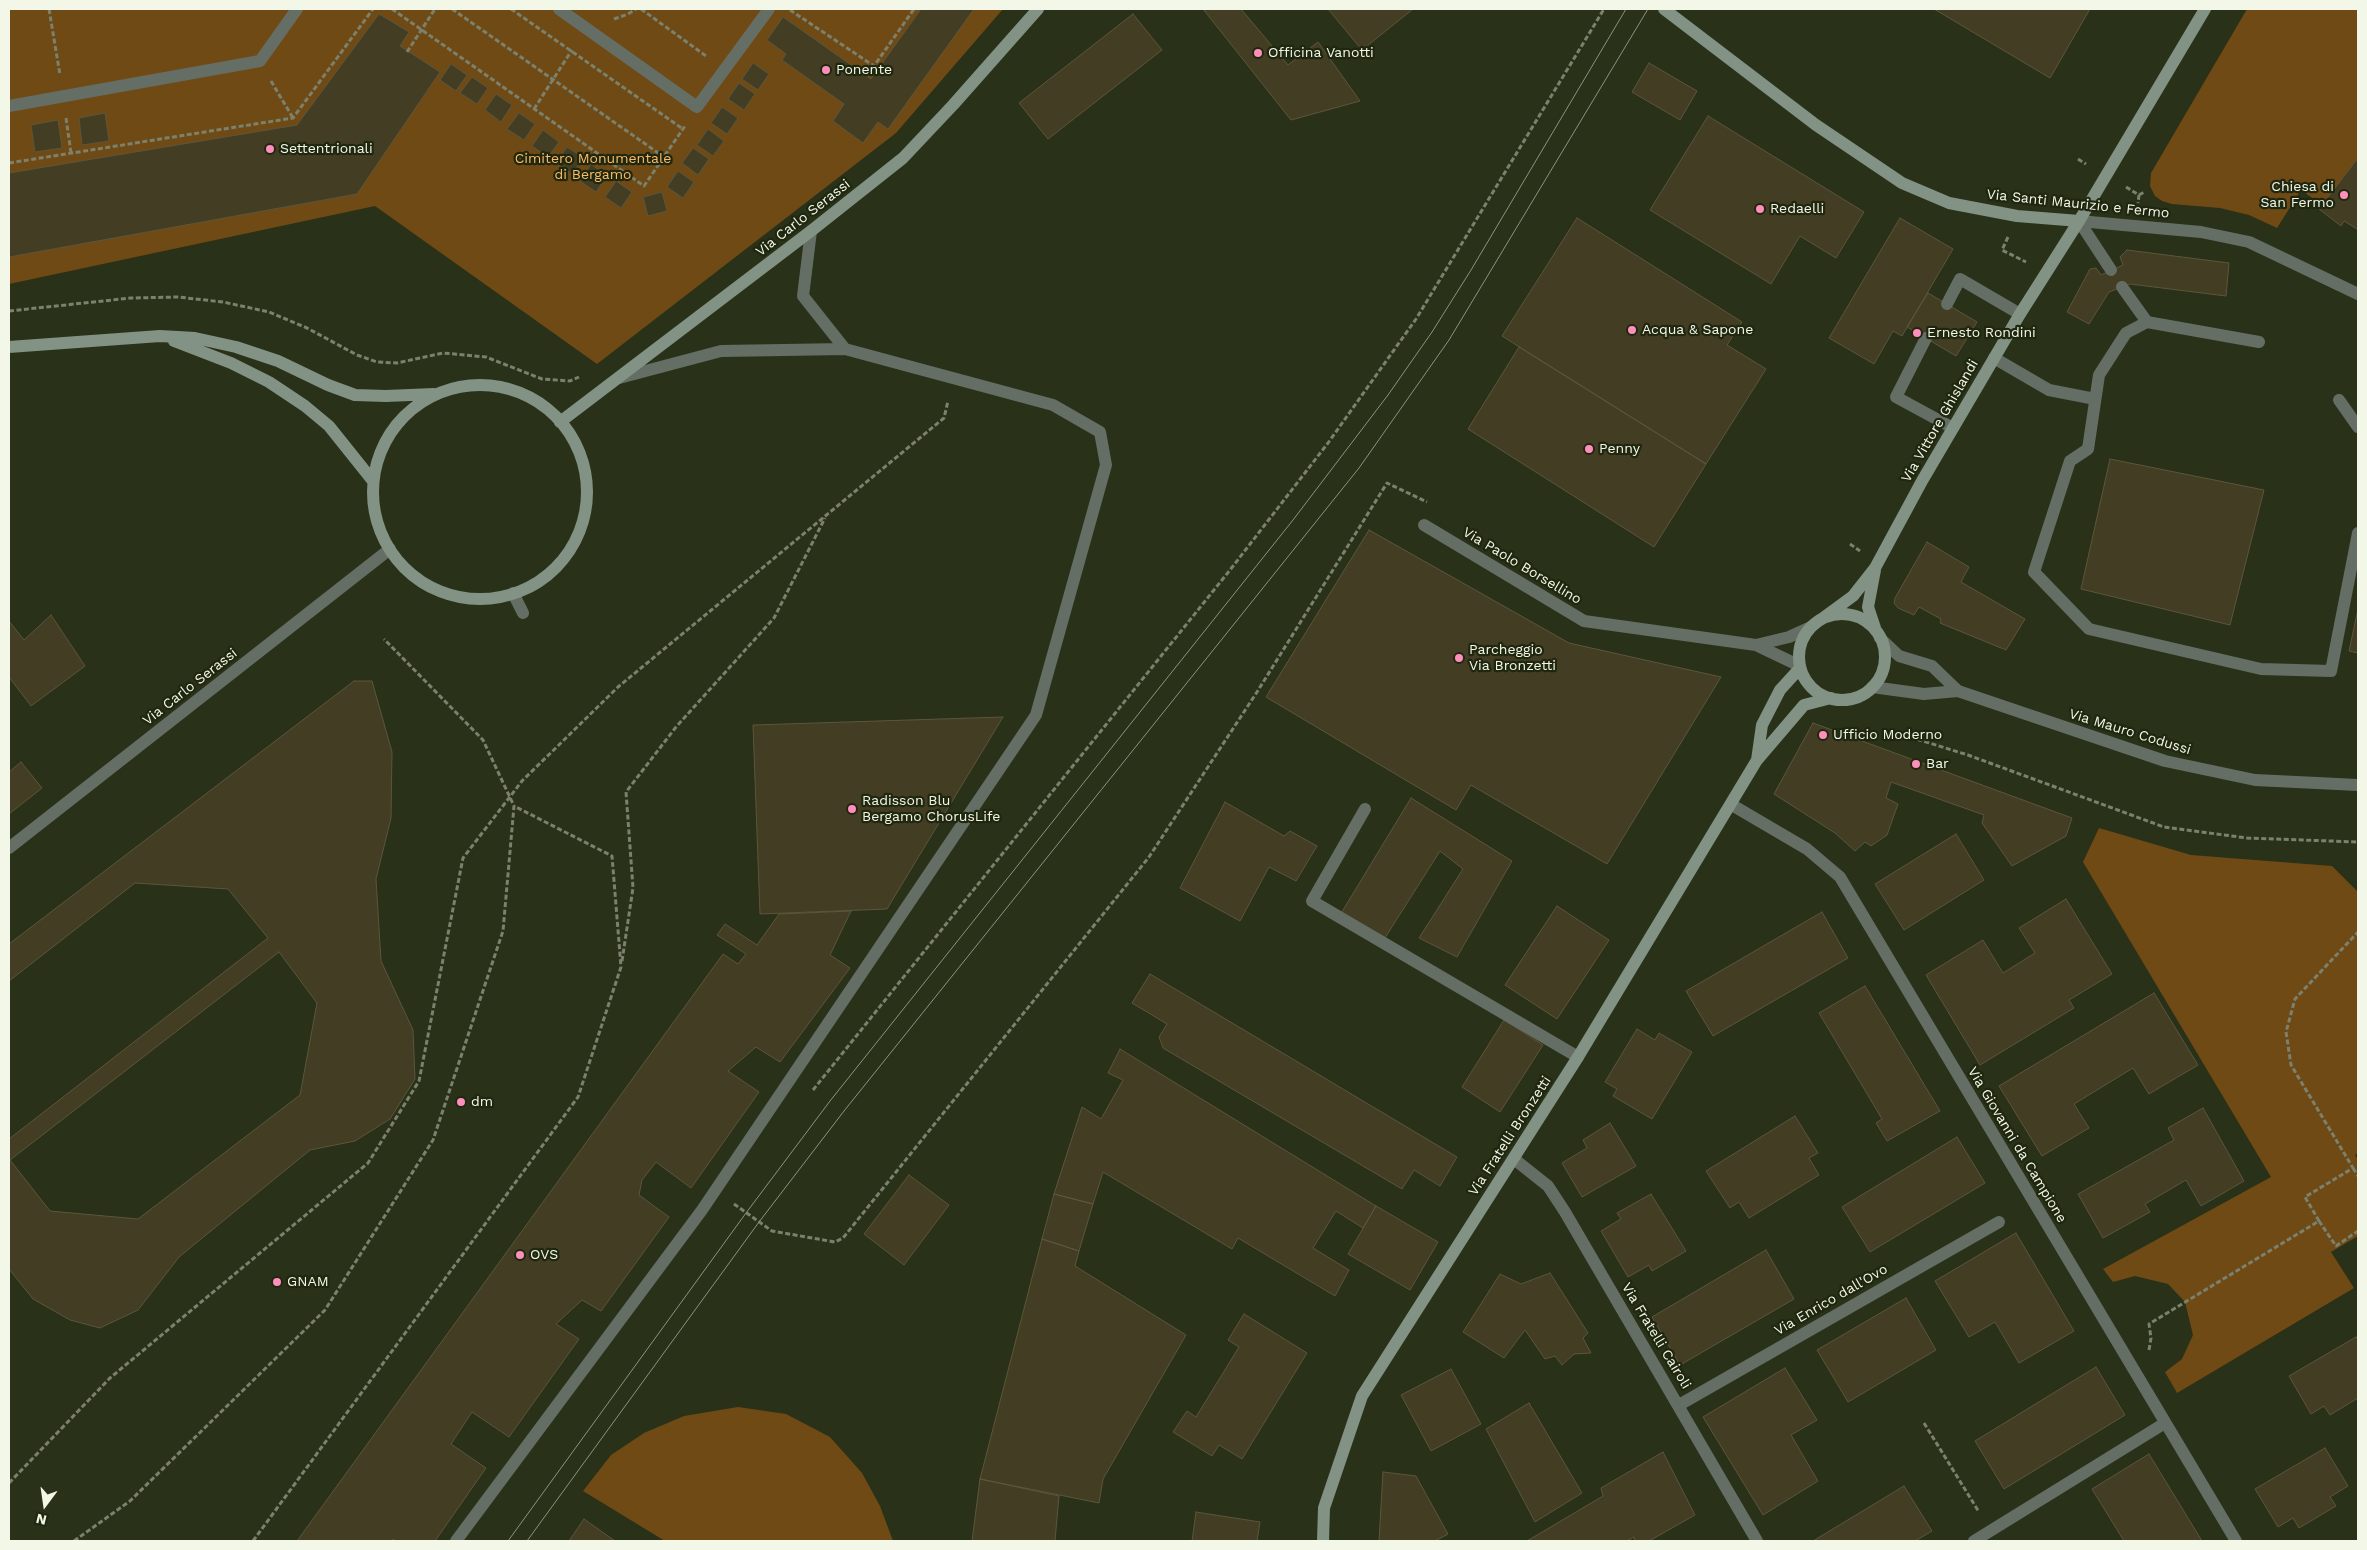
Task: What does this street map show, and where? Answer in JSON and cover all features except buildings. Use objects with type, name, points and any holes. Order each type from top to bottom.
[{"type":"street","points":[[9,106],[260,61],[297,9]]},
{"type":"street","points":[[559,9],[697,107],[766,10]]},
{"type":"street","name":"Via Carlo Serassi","points":[[560,422],[811,231],[903,158],[954,105],[1038,9]]},
{"type":"street","name":"Via Santi Maurizio e Fermo","points":[[1664,9],[1816,125],[1902,183],[1949,203],[2017,216],[2201,232],[2249,242],[2358,294]]},
{"type":"street","name":"Via Vittore Ghislandi","points":[[1823,618],[1853,596],[1875,568],[1994,358],[2079,221],[2205,9]]},
{"type":"street","points":[[2079,221],[2111,270]]},
{"type":"street","points":[[811,231],[803,296],[845,350]]},
{"type":"street","points":[[1947,304],[1960,279],[2020,314]]},
{"type":"street","points":[[2122,288],[2147,322]]},
{"type":"street","points":[[2259,342],[2147,322],[2126,333],[2098,374],[2088,449],[2070,462],[2034,572],[2089,629],[2261,669],[2331,671],[2358,533]]},
{"type":"street","points":[[160,336],[232,363],[269,382],[305,406],[329,426],[373,481]]},
{"type":"street","points":[[9,347],[160,336],[195,338],[236,347],[278,361],[328,385],[354,394],[386,396],[436,394],[466,386],[494,386],[516,391],[534,399],[560,422],[571,436],[584,469],[586,502],[578,535],[558,564],[530,586],[513,593],[478,598],[444,592],[413,575],[401,564],[390,549],[376,518],[373,481],[378,458],[395,426],[416,405],[436,394]]},
{"type":"street","points":[[1926,338],[1896,397],[1953,428]]},
{"type":"street","points":[[456,1541],[702,1210],[1036,715],[1106,465],[1100,432],[1053,405],[845,350],[720,351],[619,378]]},
{"type":"street","points":[[1994,358],[2049,390],[2095,399]]},
{"type":"street","points":[[2339,400],[2358,427]]},
{"type":"street","name":"Via Paolo Borsellino","points":[[1424,525],[1584,621],[1756,644],[1789,637],[1811,626]]},
{"type":"street","name":"Via Carlo Serassi","points":[[9,848],[390,549]]},
{"type":"street","name":"Via Vittore Ghislandi","points":[[1875,568],[1868,608],[1878,635]]},
{"type":"street","points":[[513,593],[523,613]]},
{"type":"street","points":[[1846,614],[1858,617],[1868,623],[1878,635],[1884,653],[1883,669],[1872,687],[1853,698],[1831,698],[1812,687],[1800,667],[1801,645],[1811,626],[1823,618],[1846,614]]},
{"type":"street","name":"Via Mauro Codussi","points":[[1878,635],[1899,656],[1932,666],[1958,691]]},
{"type":"street","name":"Via Paolo Borsellino","points":[[1756,644],[1800,667]]},
{"type":"street","name":"Via Fratelli Bronzetti","points":[[1757,760],[1762,725],[1780,690],[1800,667]]},
{"type":"street","name":"Via Mauro Codussi","points":[[1872,687],[1924,694],[1958,691],[2165,761],[2255,780],[2358,785]]},
{"type":"street","name":"Via Fratelli Bronzetti","points":[[1323,1541],[1324,1508],[1362,1396],[1578,1057],[1732,805],[1757,760],[1804,705],[1831,698]]},
{"type":"street","name":"Via Giovanni da Campione","points":[[1732,805],[1807,849],[1840,877],[2236,1541]]},
{"type":"street","points":[[1365,809],[1312,901],[1578,1057]]},
{"type":"street","name":"Via Fratelli Cairoli","points":[[1514,1159],[1548,1186],[1679,1405],[1757,1541]]},
{"type":"street","name":"Via Enrico dall'Ovo","points":[[1679,1405],[1999,1222]]},
{"type":"street","points":[[1974,1541],[2165,1423]]},
{"type":"path","points":[[49,9],[71,153]]},
{"type":"path","points":[[9,163],[293,118],[373,9]]},
{"type":"path","points":[[392,9],[644,186],[697,107]]},
{"type":"path","points":[[408,52],[435,9]]},
{"type":"path","points":[[452,9],[664,157]]},
{"type":"path","points":[[511,9],[683,129]]},
{"type":"path","points":[[641,9],[703,54]]},
{"type":"path","points":[[788,9],[874,66],[914,9]]},
{"type":"path","points":[[812,1091],[1230,570],[1328,443],[1416,319],[1604,9]]},
{"type":"path","points":[[534,108],[586,29]]},
{"type":"path","points":[[260,61],[293,118]]},
{"type":"path","points":[[2139,195],[2144,192]]},
{"type":"path","points":[[9,311],[131,298],[178,297],[269,312],[307,328],[357,355],[376,362],[397,363],[444,353],[486,357],[542,380],[570,381],[587,374]]},
{"type":"path","points":[[9,1483],[110,1378],[368,1163],[419,1081],[464,858],[522,781],[618,687],[944,418],[948,401]]},
{"type":"path","points":[[730,1200],[772,1231],[835,1242],[843,1238],[1149,857],[1226,740],[1387,483],[1434,506]]},
{"type":"path","points":[[254,1541],[578,1097],[621,967],[632,888],[626,792],[676,727],[774,618],[826,515]]},
{"type":"path","points":[[74,1541],[130,1501],[325,1310],[433,1140],[503,931],[514,806],[483,740],[384,639]]},
{"type":"path","points":[[1910,737],[1968,755],[2164,826],[2247,838],[2358,842]]},
{"type":"path","points":[[514,806],[612,856],[621,967]]},
{"type":"path","points":[[2358,932],[2295,999],[2286,1032],[2291,1066],[2358,1176]]},
{"type":"path","points":[[2353,1168],[2305,1197],[2336,1246],[2358,1231]]},
{"type":"path","points":[[2129,1362],[2149,1349],[2151,1338],[2149,1324],[2320,1221]]},
{"type":"path","points":[[1924,1423],[1990,1531]]},
{"type":"green space","name":"Cimitero Monumentale di Bergamo","points":[[9,9],[1003,9],[896,133],[597,364],[375,206],[9,284]]},
{"type":"green space","points":[[2247,9],[2358,9],[2358,158],[2322,205],[2301,190],[2277,228],[2249,215],[2220,208],[2172,204],[2162,201],[2155,196],[2150,186],[2151,173]]},
{"type":"green space","points":[[2099,828],[2191,855],[2332,866],[2358,892],[2358,1153],[2355,1155],[2358,1160],[2358,1236],[2331,1252],[2354,1288],[2177,1393],[2165,1372],[2182,1359],[2193,1335],[2185,1302],[2168,1284],[2135,1276],[2113,1282],[2103,1269],[2271,1177],[2083,862]]},
{"type":"green space","points":[[738,1407],[786,1414],[830,1437],[862,1473],[880,1506],[893,1541],[665,1541],[583,1491],[611,1455],[644,1433],[684,1416]]},
{"type":"tram line","points":[[508,1541],[746,1213],[830,1101],[1293,520],[1388,395],[1432,332],[1471,270],[1626,9]]},
{"type":"tram line","points":[[527,1541],[759,1222],[844,1111],[1359,468],[1449,340],[1648,9]]},
{"type":"place","name":"Officina Vanotti","points":[[1258,53]]},
{"type":"place","name":"Ponente","points":[[826,70]]},
{"type":"place","name":"Settentrionali","points":[[270,149]]},
{"type":"place","name":"Chiesa di San Fermo","points":[[2344,195]]},
{"type":"place","name":"Redaelli","points":[[1760,209]]},
{"type":"place","name":"Acqua & Sapone","points":[[1632,330]]},
{"type":"place","name":"Ernesto Rondini","points":[[1917,333]]},
{"type":"place","name":"Penny","points":[[1589,449]]},
{"type":"place","name":"Parcheggio Via Bronzetti","points":[[1459,658]]},
{"type":"place","name":"Ufficio Moderno","points":[[1823,735]]},
{"type":"place","name":"Bar","points":[[1916,764]]},
{"type":"place","name":"Radisson Blu Bergamo ChorusLife","points":[[852,809]]},
{"type":"place","name":"dm","points":[[461,1102]]},
{"type":"place","name":"OVS","points":[[520,1255]]},
{"type":"place","name":"GNAM","points":[[277,1282]]}]
